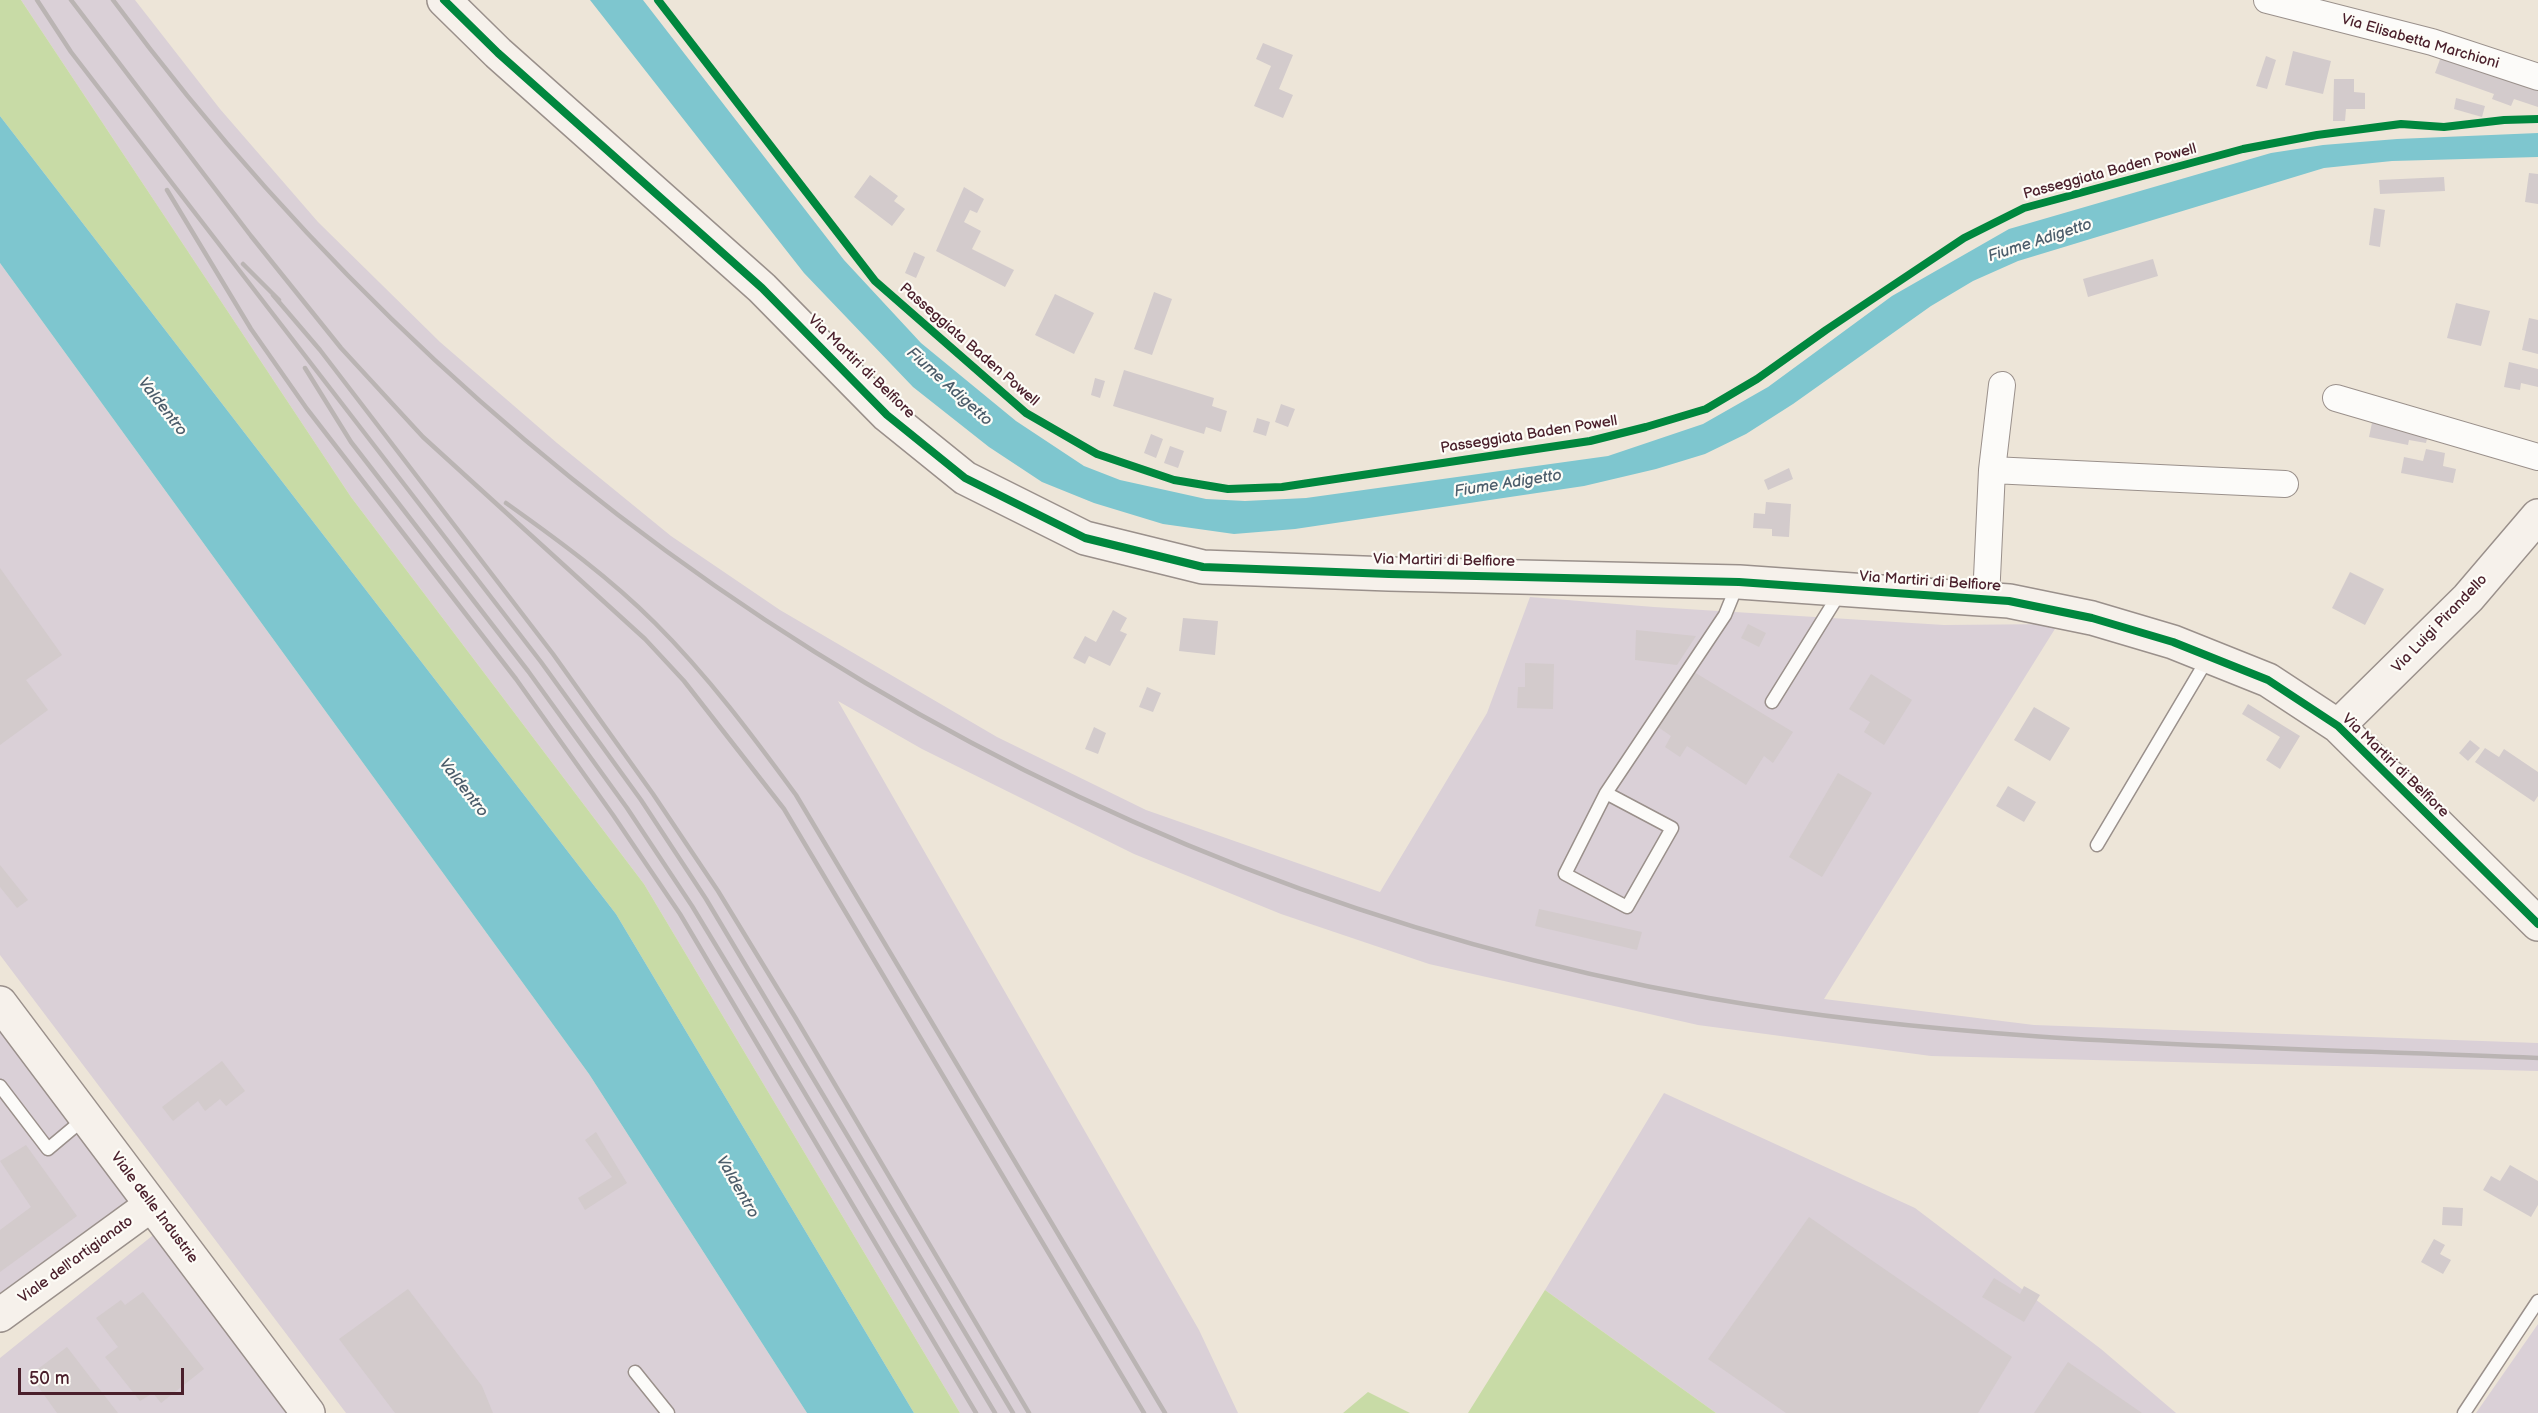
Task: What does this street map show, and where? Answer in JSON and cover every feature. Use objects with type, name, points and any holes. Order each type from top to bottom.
[{"type":"street","name":"Via Martiri di Belfiore","points":[[444,0],[498,53],[762,288],[887,415],[965,478],[1085,538],[1203,567],[1738,582],[2008,601],[2092,618],[2173,642],[2268,680],[2337,726],[2538,924]]},
{"type":"street","name":"Via Elisabetta Marchioni","points":[[2267,0],[2432,42],[2538,77]]},
{"type":"street","points":[[1986,599],[1992,470],[2002,385]]},
{"type":"street","points":[[2336,398],[2538,457]]},
{"type":"street","points":[[1992,470],[2285,484]]},
{"type":"street","name":"Via Luigi Pirandello","points":[[2337,726],[2468,598],[2538,516]]},
{"type":"street","name":"Viale delle Industrie","points":[[0,1003],[308,1413]]},
{"type":"street","name":"Viale dell'artigianato","points":[[0,1315],[151,1205]]},
{"type":"lane","points":[[1606,793],[1672,828],[1627,907],[1565,874],[1606,793],[1725,615],[1738,582]]},
{"type":"lane","points":[[1772,702],[1842,590]]},
{"type":"lane","points":[[2097,845],[2210,656]]},
{"type":"lane","points":[[0,1086],[48,1149],[86,1118]]},
{"type":"lane","points":[[2464,1413],[2538,1301]]},
{"type":"lane","points":[[635,1371],[668,1413]]},
{"type":"shaded area","points":[[21,0],[135,0],[220,109],[318,222],[440,342],[557,443],[671,536],[780,610],[997,737],[1146,810],[1380,892],[1487,713],[1530,597],[1944,625],[2058,624],[1824,999],[2034,1025],[2538,1043],[2538,1071],[1931,1056],[1698,1025],[1429,964],[1281,914],[1134,854],[922,749],[838,701],[1199,1330],[1238,1413],[960,1413],[644,884],[351,497]]},
{"type":"shaded area","points":[[0,263],[589,1074],[807,1413],[346,1413],[0,955]]},
{"type":"shaded area","points":[[0,1022],[133,1200],[0,1307]]},
{"type":"shaded area","points":[[1664,1093],[1915,1208],[2101,1349],[2176,1413],[1716,1413],[1545,1290]]},
{"type":"shaded area","points":[[157,1232],[296,1413],[0,1413],[0,1358]]},
{"type":"shaded area","points":[[2538,1324],[2538,1413],[2476,1413]]},
{"type":"green space","points":[[0,0],[21,0],[351,497],[644,884],[960,1413],[914,1413],[616,914],[0,116]]},
{"type":"green space","points":[[1545,1290],[1716,1413],[1468,1413]]},
{"type":"green space","points":[[1368,1392],[1410,1413],[1343,1413]]},
{"type":"water","name":"Fiume Adigetto","points":[[590,0],[643,0],[844,260],[921,343],[1016,421],[1084,466],[1120,480],[1206,499],[1245,501],[1306,498],[1608,456],[1703,424],[1768,387],[1892,296],[2009,229],[2271,153],[2323,145],[2397,139],[2538,133],[2538,157],[2392,161],[2324,168],[2018,261],[1973,281],[1931,306],[1793,404],[1746,434],[1705,454],[1656,469],[1584,486],[1295,529],[1234,534],[1163,524],[1094,503],[1042,482],[989,447],[913,387],[804,273]]},
{"type":"water","name":"Valdentro","points":[[0,116],[616,914],[914,1413],[807,1413],[589,1074],[0,263]]},
{"type":"building","points":[[1263,43],[1293,55],[1279,89],[1293,95],[1283,118],[1254,106],[1271,66],[1256,59]]},
{"type":"building","points":[[2293,51],[2331,61],[2323,94],[2285,85]]},
{"type":"building","points":[[2442,54],[2538,88],[2538,107],[2514,99],[2511,106],[2492,99],[2494,94],[2435,73]]},
{"type":"building","points":[[2266,56],[2276,60],[2267,89],[2256,86]]},
{"type":"building","points":[[2334,79],[2354,79],[2354,92],[2365,93],[2365,109],[2346,109],[2345,121],[2333,121]]},
{"type":"building","points":[[2456,98],[2485,106],[2482,117],[2454,109]]},
{"type":"building","points":[[2529,173],[2538,174],[2538,204],[2525,202]]},
{"type":"building","points":[[870,175],[898,196],[894,201],[905,209],[892,226],[854,197]]},
{"type":"building","points":[[2444,177],[2445,191],[2380,194],[2379,180]]},
{"type":"building","points":[[964,187],[984,199],[977,213],[970,210],[964,222],[981,231],[972,249],[1014,270],[1005,287],[936,251]]},
{"type":"building","points":[[2374,208],[2385,210],[2380,247],[2369,245]]},
{"type":"building","points":[[914,252],[925,257],[916,278],[905,273]]},
{"type":"building","points":[[2153,259],[2158,276],[2088,297],[2083,279]]},
{"type":"building","points":[[1154,292],[1172,299],[1152,355],[1134,349]]},
{"type":"building","points":[[1055,294],[1094,313],[1074,354],[1035,335]]},
{"type":"building","points":[[2456,303],[2490,311],[2481,346],[2447,338]]},
{"type":"building","points":[[2529,318],[2538,320],[2538,354],[2522,350]]},
{"type":"building","points":[[2509,362],[2538,369],[2538,387],[2521,383],[2520,390],[2504,387]]},
{"type":"building","points":[[1124,370],[1214,398],[1212,406],[1227,411],[1221,432],[1206,427],[1204,434],[1113,406]]},
{"type":"building","points":[[1095,378],[1105,381],[1100,398],[1091,395]]},
{"type":"building","points":[[1281,404],[1295,409],[1288,427],[1275,422]]},
{"type":"building","points":[[1257,418],[1270,422],[1266,436],[1253,432]]},
{"type":"building","points":[[2373,418],[2429,430],[2426,443],[2409,440],[2408,445],[2369,437]]},
{"type":"building","points":[[1151,434],[1163,439],[1156,458],[1144,453]]},
{"type":"building","points":[[1170,446],[1184,451],[1178,468],[1164,463]]},
{"type":"building","points":[[2426,449],[2445,453],[2443,466],[2456,469],[2453,483],[2401,473],[2404,457],[2423,461]]},
{"type":"building","points":[[1789,468],[1793,479],[1768,490],[1764,480]]},
{"type":"building","points":[[1766,502],[1791,504],[1789,537],[1772,536],[1772,529],[1753,528],[1754,513],[1765,514]]},
{"type":"building","points":[[0,568],[62,655],[26,680],[48,710],[0,745]]},
{"type":"building","points":[[2350,572],[2384,589],[2365,625],[2332,608]]},
{"type":"building","points":[[1113,610],[1127,618],[1120,631],[1127,634],[1110,666],[1089,656],[1085,664],[1073,658],[1085,636],[1096,642]]},
{"type":"building","points":[[1183,618],[1218,621],[1215,655],[1179,651]]},
{"type":"building","points":[[1748,624],[1766,633],[1759,647],[1741,638]]},
{"type":"building","points":[[1636,630],[1696,636],[1677,665],[1635,660]]},
{"type":"building","points":[[1525,663],[1554,664],[1553,709],[1517,708],[1518,687],[1525,687]]},
{"type":"building","points":[[1694,672],[1793,732],[1773,763],[1764,756],[1746,785],[1687,746],[1680,757],[1665,747],[1671,736],[1658,727]]},
{"type":"building","points":[[1871,674],[1912,700],[1884,745],[1864,732],[1870,722],[1849,709]]},
{"type":"building","points":[[1147,687],[1161,693],[1153,712],[1139,707]]},
{"type":"building","points":[[2248,704],[2300,736],[2280,769],[2266,760],[2280,737],[2242,714]]},
{"type":"building","points":[[2034,707],[2070,728],[2050,761],[2014,740]]},
{"type":"building","points":[[1094,727],[1106,733],[1098,754],[1085,749]]},
{"type":"building","points":[[2470,740],[2480,748],[2468,761],[2459,753]]},
{"type":"building","points":[[2485,748],[2499,757],[2504,749],[2538,772],[2538,796],[2534,802],[2475,762]]},
{"type":"building","points":[[1838,773],[1872,793],[1822,877],[1789,857]]},
{"type":"building","points":[[2008,786],[2036,802],[2024,822],[1996,806]]},
{"type":"building","points":[[0,865],[28,900],[17,908],[0,887]]},
{"type":"building","points":[[1539,909],[1642,932],[1637,950],[1535,926]]},
{"type":"building","points":[[222,1061],[245,1091],[226,1106],[220,1099],[205,1111],[198,1101],[173,1121],[162,1107]]},
{"type":"building","points":[[596,1132],[627,1183],[585,1210],[578,1198],[612,1177],[585,1140]]},
{"type":"building","points":[[26,1145],[77,1216],[0,1272],[0,1230],[31,1207],[0,1161]]},
{"type":"building","points":[[2510,1165],[2538,1181],[2538,1205],[2531,1217],[2483,1190],[2491,1176],[2500,1181]]},
{"type":"building","points":[[2443,1207],[2463,1208],[2462,1226],[2442,1225]]},
{"type":"building","points":[[1809,1217],[2012,1357],[1978,1413],[1786,1413],[1708,1359]]},
{"type":"building","points":[[2434,1239],[2445,1245],[2440,1254],[2451,1260],[2443,1274],[2421,1262]]},
{"type":"building","points":[[1994,1278],[2020,1294],[2024,1286],[2040,1295],[2024,1322],[1982,1297]]},
{"type":"building","points":[[408,1289],[482,1386],[493,1413],[395,1413],[339,1339]]},
{"type":"building","points":[[143,1292],[204,1369],[161,1403],[153,1393],[140,1401],[105,1357],[118,1347],[96,1318],[121,1300],[125,1305]]},
{"type":"building","points":[[67,1347],[118,1413],[57,1413],[30,1375]]},
{"type":"building","points":[[2068,1362],[2142,1413],[2034,1413]]},
{"type":"railway","points":[[37,0],[71,52],[541,662],[641,800],[706,899],[1013,1413]]},
{"type":"railway","points":[[71,0],[251,236],[341,348],[423,437],[645,639],[684,681],[784,809],[1144,1413]]},
{"type":"railway","points":[[113,0],[266,188],[435,360],[618,515],[815,652],[1024,770],[1243,867],[1472,944],[1709,998],[1812,1014],[1915,1026],[2122,1042],[2538,1058]]},
{"type":"railway","points":[[167,190],[251,329],[307,409],[516,679],[680,914],[976,1413]]},
{"type":"railway","points":[[243,264],[279,300]]},
{"type":"railway","points":[[273,295],[320,350],[553,654],[653,794],[718,891],[795,1017],[1029,1413]]},
{"type":"railway","points":[[305,368],[351,442],[528,671],[627,808],[692,906],[995,1413]]},
{"type":"railway","points":[[506,503],[602,575],[655,623],[711,685],[796,795],[1165,1413]]},
{"type":"cycle path","points":[[444,0],[498,53],[762,288],[887,415],[965,478],[1085,538],[1203,567],[1739,582],[2009,601],[2092,618],[2173,642],[2268,680],[2338,726],[2538,924]]},
{"type":"cycle path","name":"Passeggiata Baden Powell","points":[[658,0],[875,281],[1026,413],[1097,454],[1174,480],[1228,489],[1282,487],[1590,441],[1706,409],[1757,379],[1964,238],[2024,208],[2243,149],[2317,135],[2401,124],[2444,127],[2504,120],[2538,119]]}]
